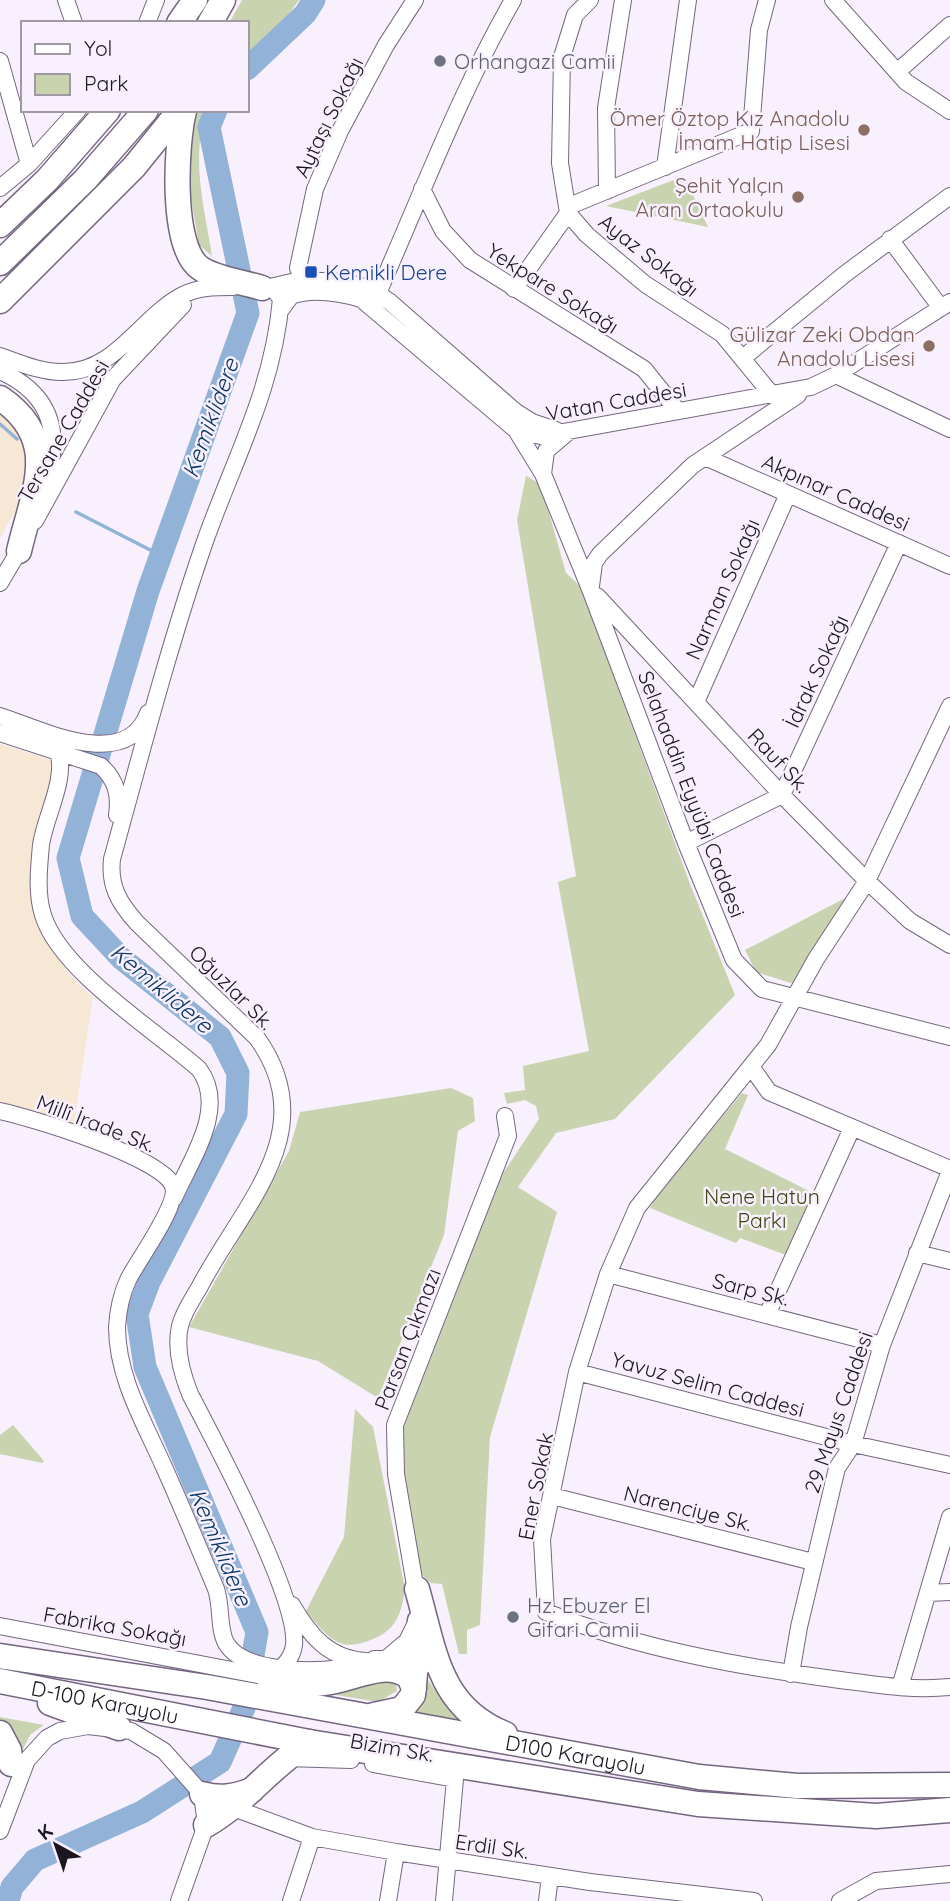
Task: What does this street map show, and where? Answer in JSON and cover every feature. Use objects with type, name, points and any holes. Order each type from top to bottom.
[{"type":"highway","points":[[180,21],[195,0]]},
{"type":"highway","points":[[211,21],[223,0]]},
{"type":"highway","points":[[225,21],[237,0]]},
{"type":"highway","points":[[0,225],[47,180],[106,112]]},
{"type":"highway","points":[[0,263],[85,180],[144,112]]},
{"type":"highway","points":[[0,301],[134,167],[180,112]]},
{"type":"highway","points":[[182,112],[177,163],[184,241],[194,262],[211,280],[267,288]]},
{"type":"highway","points":[[0,398],[24,417],[37,440],[39,453],[36,486],[19,551]]},
{"type":"highway","points":[[299,1705],[385,1715],[408,1704],[416,1675],[420,1628],[417,1589]]},
{"type":"highway","points":[[417,1589],[445,1685],[467,1711],[484,1723],[546,1746]]},
{"type":"highway","name":"D-100 Karayolu","points":[[0,1656],[214,1673]]},
{"type":"highway","points":[[275,1672],[297,1683],[327,1683],[390,1669],[409,1677],[416,1675]]},
{"type":"highway","name":"D100 Karayolu","points":[[214,1673],[299,1705],[546,1746],[713,1778],[797,1786],[950,1785]]},
{"type":"highway","points":[[0,1683],[119,1728]]},
{"type":"highway","name":"D-100 Karayolu","points":[[0,1683],[211,1722]]},
{"type":"highway","name":"D100 Karayolu","points":[[211,1722],[283,1747],[309,1741],[698,1804],[876,1816],[950,1810]]},
{"type":"highway","points":[[0,1733],[9,1750],[5,1756]]},
{"type":"highway","points":[[206,1825],[230,1811],[252,1790],[283,1747]]},
{"type":"highway","points":[[202,1794],[216,1798],[235,1796],[252,1790]]},
{"type":"street","points":[[66,0],[75,21]]},
{"type":"street","points":[[76,21],[79,0]]},
{"type":"street","points":[[148,21],[156,0]]},
{"type":"street","name":"Aytaşı Sokağı","points":[[299,274],[315,189],[326,160],[386,45],[415,0]]},
{"type":"street","points":[[376,300],[422,189],[488,44],[513,0]]},
{"type":"street","points":[[568,210],[560,163],[562,57],[575,15],[590,0]]},
{"type":"street","points":[[607,191],[606,108],[623,0]]},
{"type":"street","points":[[665,167],[688,0]]},
{"type":"street","points":[[514,289],[568,210],[751,131],[759,30],[766,0]]},
{"type":"street","points":[[833,0],[906,82],[950,111]]},
{"type":"street","points":[[897,72],[950,24]]},
{"type":"street","points":[[0,61],[29,164]]},
{"type":"street","points":[[0,188],[29,164],[76,112]]},
{"type":"street","name":"Yekpare Sokağı","points":[[422,189],[443,231],[470,260],[644,369],[677,410]]},
{"type":"street","points":[[744,357],[890,239],[950,196]]},
{"type":"street","name":"Ayaz Sokağı","points":[[568,210],[587,235],[645,284],[722,334],[774,396]]},
{"type":"street","points":[[890,239],[946,305]]},
{"type":"street","points":[[299,274],[307,288],[317,293]]},
{"type":"street","points":[[267,288],[299,274],[359,285],[516,430]]},
{"type":"street","points":[[0,356],[49,371],[77,371],[108,358],[181,296],[211,280]]},
{"type":"street","name":"Tersane Caddesi","points":[[0,583],[113,379],[169,318],[211,280]]},
{"type":"street","points":[[267,288],[281,295],[280,311]]},
{"type":"street","points":[[280,311],[291,296],[317,293],[376,300],[525,418],[546,428],[572,432]]},
{"type":"street","name":"Vatan Caddesi","points":[[516,430],[541,436],[572,432],[677,410],[774,396],[811,387],[836,375],[946,305]]},
{"type":"street","name":"Oğuzlar Sk.","points":[[275,1672],[289,1660],[295,1643],[284,1591],[187,1386],[179,1338],[182,1321],[203,1279],[278,1150],[283,1123],[279,1084],[267,1052],[249,1028],[146,933],[122,905],[112,885],[112,859],[171,648],[204,544],[270,374],[280,311]]},
{"type":"street","points":[[0,371],[26,385],[38,397],[52,428],[54,453],[51,468],[32,527]]},
{"type":"street","points":[[836,375],[950,429]]},
{"type":"street","points":[[590,589],[594,563],[617,536],[681,475],[811,387]]},
{"type":"street","points":[[727,403],[741,404],[749,413],[749,422],[737,436]]},
{"type":"street","name":"Selahaddin Eyyübi Caddesi","points":[[516,430],[543,474],[734,960],[762,989],[950,1037]]},
{"type":"street","points":[[543,474],[546,451],[558,438],[572,432]]},
{"type":"street","name":"Akpınar Caddesi","points":[[705,457],[950,566]]},
{"type":"street","name":"Narman Sokağı","points":[[695,702],[788,494]]},
{"type":"street","points":[[568,537],[588,551],[600,548],[617,536]]},
{"type":"street","name":"İdrak Sokağı","points":[[782,795],[899,543]]},
{"type":"street","name":"Rauf Sk.","points":[[590,589],[782,795],[867,881],[910,921],[950,945]]},
{"type":"street","points":[[0,733],[66,748],[111,744],[134,733],[145,721],[171,648]]},
{"type":"street","name":"Ener Sokak","points":[[950,706],[867,881],[816,959],[797,997],[752,1068],[637,1208],[608,1274],[578,1372],[542,1539],[546,1612],[593,1631],[679,1654],[791,1674],[900,1687],[950,1687]]},
{"type":"street","points":[[0,716],[101,766],[110,775],[118,794],[112,859]]},
{"type":"street","points":[[66,748],[47,816],[39,874],[39,898],[45,922],[90,979],[198,1069],[210,1089],[209,1115],[173,1200],[121,1297],[117,1324],[119,1352],[132,1399],[216,1589],[230,1647],[214,1673]]},
{"type":"street","points":[[686,843],[782,795]]},
{"type":"street","points":[[752,1068],[769,1092],[950,1170]]},
{"type":"street","name":"Millî İrade Sk.","points":[[0,1111],[35,1120],[143,1161],[168,1179],[174,1188],[173,1200]]},
{"type":"street","name":"Parsan Çıkmazı","points":[[387,1658],[412,1633],[417,1589],[396,1474],[395,1424],[509,1136],[505,1116]]},
{"type":"street","points":[[767,1315],[852,1128]]},
{"type":"street","name":"29 Mayıs Caddesi","points":[[791,1674],[813,1562],[836,1468],[853,1444],[882,1345],[950,1170]]},
{"type":"street","points":[[917,1253],[950,1261]]},
{"type":"street","name":"Sarp Sk.","points":[[608,1274],[882,1345]]},
{"type":"street","name":"Yavuz Selim Caddesi","points":[[578,1372],[853,1444],[950,1465]]},
{"type":"street","name":"Narenciye Sk.","points":[[552,1496],[813,1562]]},
{"type":"street","points":[[900,1687],[950,1517]]},
{"type":"street","points":[[284,1591],[304,1625],[326,1650],[341,1657],[366,1661]]},
{"type":"street","points":[[929,1593],[950,1592]]},
{"type":"street","name":"Fabrika Sokağı","points":[[0,1626],[214,1673],[275,1672]]},
{"type":"street","points":[[230,1647],[275,1672],[323,1671],[387,1658],[416,1675],[434,1672],[445,1685]]},
{"type":"street","points":[[0,1831],[27,1760],[47,1738],[60,1731],[88,1726],[119,1728],[142,1735],[170,1757],[202,1794],[206,1825],[179,1901]]},
{"type":"street","name":"Bizim Sk.","points":[[283,1747],[455,1779],[444,1901]]},
{"type":"street","points":[[5,1756],[9,1805]]},
{"type":"street","name":"Erdil Sk.","points":[[230,1811],[239,1810],[312,1837],[396,1853],[550,1876],[650,1895],[750,1900]]},
{"type":"street","points":[[292,1901],[312,1837]]},
{"type":"street","points":[[388,1901],[396,1853]]},
{"type":"street","points":[[840,1901],[876,1881],[950,1874]]},
{"type":"street","points":[[547,1901],[550,1876]]},
{"type":"shaded area","points":[[0,409],[24,430],[30,467],[18,506],[0,539]]},
{"type":"shaded area","points":[[0,744],[58,762],[33,899],[41,931],[71,977],[93,997],[74,1123],[32,1110],[0,1104]]},
{"type":"green space","points":[[242,0],[299,0],[278,29],[248,56],[248,21],[230,21]]},
{"type":"green space","points":[[192,112],[207,112],[202,128],[199,164],[212,256],[199,245],[187,175]]},
{"type":"green space","points":[[684,176],[708,227],[606,206]]},
{"type":"green space","points":[[526,476],[541,484],[566,573],[581,587],[690,884],[735,995],[615,1119],[556,1133],[518,1187],[557,1212],[490,1437],[480,1625],[467,1630],[467,1654],[459,1654],[442,1584],[431,1583],[418,1571],[398,1449],[399,1419],[494,1187],[539,1119],[536,1106],[525,1100],[507,1104],[504,1093],[525,1090],[523,1066],[589,1051],[558,882],[576,876],[517,520]]},
{"type":"green space","points":[[851,895],[794,984],[756,972],[745,950]]},
{"type":"green space","points":[[451,1088],[473,1098],[475,1121],[458,1131],[444,1235],[378,1398],[318,1361],[189,1327],[289,1151],[300,1112]]},
{"type":"green space","name":"Nene Hatun Parkı","points":[[742,1093],[748,1095],[725,1149],[813,1193],[786,1255],[740,1238],[736,1243],[650,1208],[660,1191]]},
{"type":"green space","points":[[355,1409],[373,1427],[405,1589],[398,1616],[389,1629],[375,1638],[349,1645],[327,1635],[306,1611],[344,1537]]},
{"type":"green space","points":[[13,1425],[44,1461],[42,1463],[0,1454],[0,1435]]},
{"type":"green space","points":[[416,1666],[446,1702],[482,1731],[398,1711]]},
{"type":"green space","points":[[370,1671],[396,1682],[397,1691],[378,1702],[289,1687]]},
{"type":"green space","points":[[0,1717],[44,1725],[30,1735],[13,1769],[0,1728]]},
{"type":"waterway","name":"Kemiklidere","points":[[248,68],[305,14],[314,0]]},
{"type":"waterway","name":"Kemiklidere","points":[[8,1901],[12,1887],[35,1860],[142,1812],[220,1762],[244,1708],[257,1632],[145,1367],[137,1314],[149,1282],[236,1114],[238,1073],[220,1037],[121,958],[82,916],[68,858],[148,591],[248,313],[209,127],[215,112]]},
{"type":"waterway","points":[[0,424],[17,439]]},
{"type":"waterway","points":[[76,512],[162,556]]},
{"type":"place","name":"Orhangazi Camii","points":[[440,61]]},
{"type":"place","name":"Ömer Öztop Kız Anadolu İmam Hatip Lisesi","points":[[864,130]]},
{"type":"place","name":"Şehit Yalçın Aran Ortaokulu","points":[[798,197]]},
{"type":"place","name":"Kemikli Dere","points":[[311,272]]},
{"type":"place","name":"Gülizar Zeki Obdan Anadolu Lisesi","points":[[929,346]]},
{"type":"place","name":"Hz. Ebuzer El Gifari Camii","points":[[513,1617]]}]
